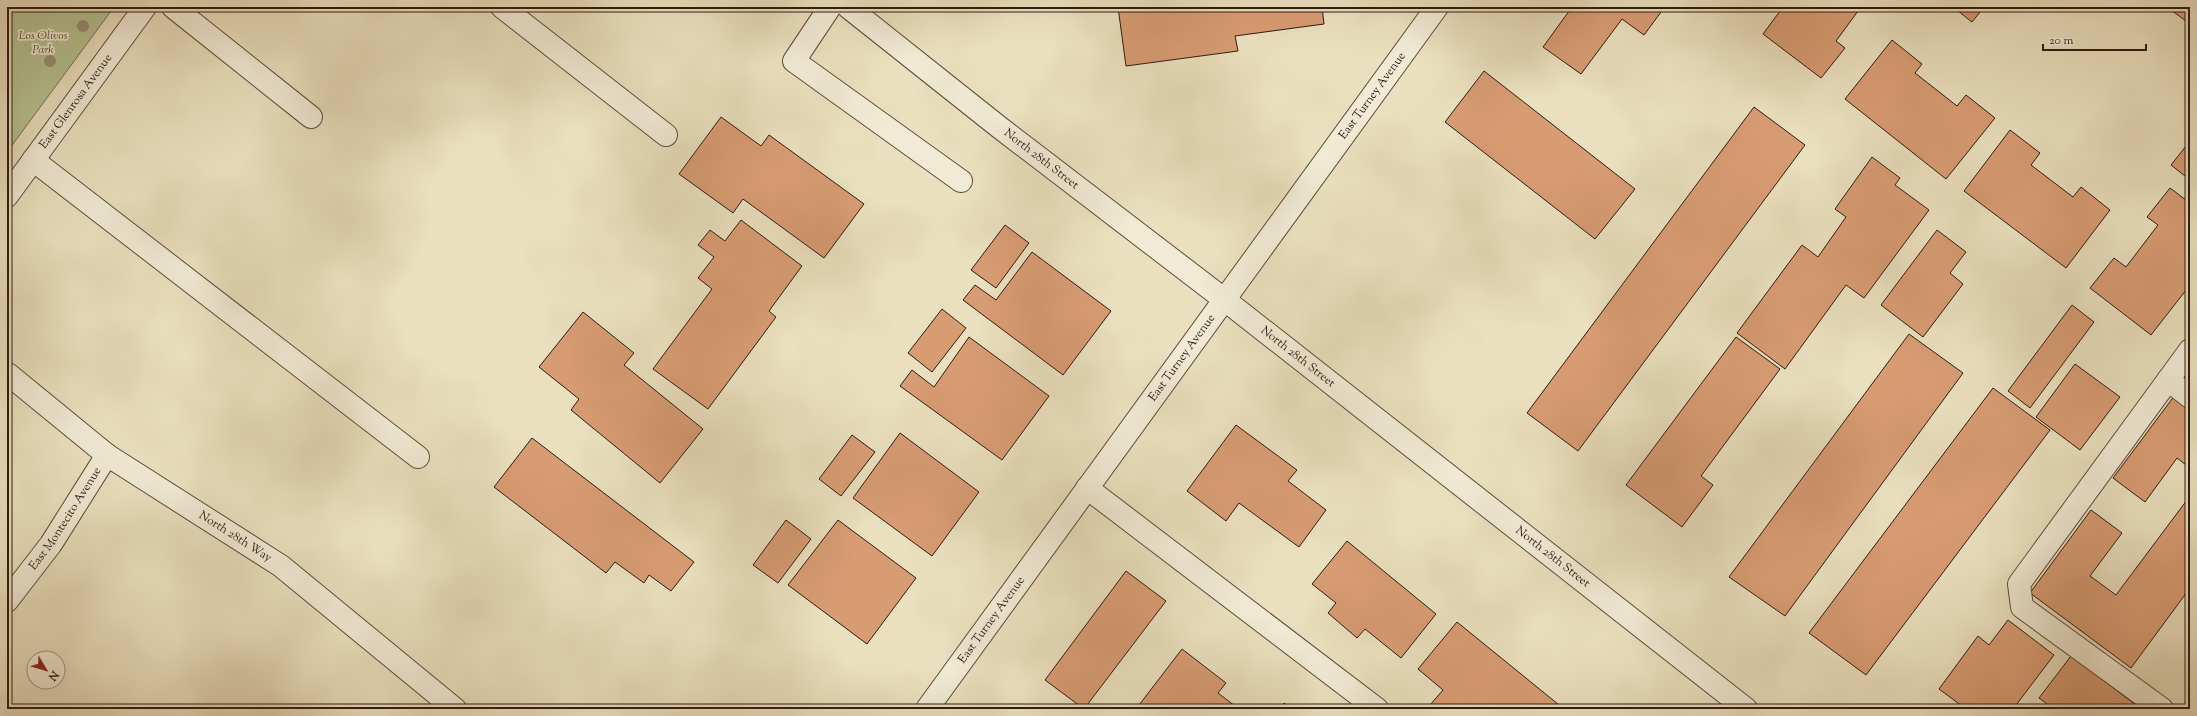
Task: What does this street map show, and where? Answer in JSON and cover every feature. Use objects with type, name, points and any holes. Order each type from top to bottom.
[{"type":"street","name":"East Glenrosa Avenue","points":[[7,196],[145,7]]},
{"type":"street","points":[[173,7],[311,117]]},
{"type":"street","points":[[502,7],[666,136]]},
{"type":"street","points":[[830,7],[794,61],[961,182]]},
{"type":"street","name":"North 28th Street","points":[[848,7],[999,127],[1225,300],[1746,709]]},
{"type":"street","name":"East Turney Avenue","points":[[932,707],[1087,488],[1437,7]]},
{"type":"street","points":[[33,160],[418,456]]},
{"type":"street","points":[[2162,709],[2022,607],[2019,584],[2190,350]]},
{"type":"street","name":"North 28th Way","points":[[8,374],[107,455],[281,566],[454,709]]},
{"type":"street","points":[[2168,380],[2190,398]]},
{"type":"street","name":"East Montecito Avenue","points":[[7,601],[51,544],[107,455]]},
{"type":"street","points":[[1087,488],[1377,709]]},
{"type":"green space","name":"Los Olivos Park","points":[[7,7],[114,7],[7,152]]},
{"type":"building","points":[[1118,7],[1322,7],[1324,24],[1235,36],[1238,51],[1126,66]]},
{"type":"building","points":[[1572,7],[1664,8],[1644,35],[1622,19],[1581,74],[1543,47]]},
{"type":"building","points":[[1783,7],[1861,7],[1836,41],[1845,48],[1821,78],[1763,34]]},
{"type":"building","points":[[1953,7],[1984,7],[1972,22]]},
{"type":"building","points":[[2167,7],[2190,7],[2190,24]]},
{"type":"building","points":[[1892,40],[1922,64],[1915,73],[1957,106],[1966,95],[1995,118],[1946,179],[1845,99]]},
{"type":"building","points":[[1484,71],[1635,189],[1595,239],[1445,122]]},
{"type":"building","points":[[1754,107],[1805,145],[1578,451],[1527,413]]},
{"type":"building","points":[[721,117],[761,146],[769,135],[864,204],[824,258],[743,199],[733,213],[679,174]]},
{"type":"building","points":[[2010,130],[2040,153],[2031,165],[2073,197],[2081,187],[2110,210],[2066,268],[1964,191]]},
{"type":"building","points":[[2190,141],[2190,180],[2171,165]]},
{"type":"building","points":[[1872,157],[1900,178],[1895,185],[1929,210],[1864,298],[1846,285],[1785,369],[1737,333],[1802,245],[1818,257],[1846,217],[1835,209]]},
{"type":"building","points":[[2170,188],[2190,203],[2190,285],[2151,335],[2090,288],[2114,258],[2126,267],[2158,225],[2147,217]]},
{"type":"building","points":[[741,220],[802,266],[769,311],[776,317],[708,409],[653,369],[712,289],[698,278],[714,257],[698,245],[710,230],[725,241]]},
{"type":"building","points":[[1005,225],[1029,243],[996,288],[971,270]]},
{"type":"building","points":[[1937,230],[1966,252],[1950,273],[1963,284],[1923,337],[1881,305]]},
{"type":"building","points":[[1032,252],[1111,311],[1063,375],[963,300],[975,285],[996,300]]},
{"type":"building","points":[[2072,305],[2094,322],[2030,408],[2008,391]]},
{"type":"building","points":[[942,309],[966,328],[932,372],[908,353]]},
{"type":"building","points":[[583,312],[634,353],[624,365],[703,429],[660,483],[571,410],[579,399],[539,367]]},
{"type":"building","points":[[1909,334],[1963,373],[1785,616],[1729,577]]},
{"type":"building","points":[[969,337],[1049,396],[1002,460],[900,386],[912,370],[934,387]]},
{"type":"building","points":[[1736,337],[1780,369],[1701,476],[1713,485],[1682,527],[1626,485]]},
{"type":"building","points":[[2075,364],[2120,397],[2080,450],[2036,417]]},
{"type":"building","points":[[1993,388],[2050,430],[1866,675],[1809,633]]},
{"type":"building","points":[[2175,395],[2190,406],[2190,468],[2177,458],[2145,502],[2113,478]]},
{"type":"building","points":[[1236,425],[1297,470],[1288,481],[1326,510],[1299,547],[1239,503],[1226,521],[1187,491]]},
{"type":"building","points":[[900,433],[979,492],[932,556],[853,498]]},
{"type":"building","points":[[852,435],[875,452],[841,496],[819,479]]},
{"type":"building","points":[[532,438],[694,562],[671,591],[649,575],[644,583],[615,562],[606,573],[494,487]]},
{"type":"building","points":[[2190,496],[2190,588],[2131,668],[2030,593],[2091,510],[2122,533],[2090,576],[2116,595]]},
{"type":"building","points":[[786,520],[811,539],[778,583],[753,565]]},
{"type":"building","points":[[838,520],[916,578],[867,644],[788,585]]},
{"type":"building","points":[[1347,541],[1436,614],[1401,658],[1365,629],[1357,638],[1328,613],[1336,603],[1312,584]]},
{"type":"building","points":[[1126,571],[1166,601],[1084,709],[1045,680]]},
{"type":"building","points":[[2008,620],[2054,655],[2013,709],[1966,709],[1939,689],[1978,636],[1989,645]]},
{"type":"building","points":[[1457,622],[1564,709],[1436,709],[1430,705],[1443,690],[1418,669]]},
{"type":"building","points":[[1182,649],[1226,683],[1218,693],[1239,709],[1136,709]]},
{"type":"building","points":[[2071,656],[2136,705],[2133,709],[2054,709],[2039,698]]},
{"type":"building","points":[[1284,703],[1292,709],[1280,709]]}]
